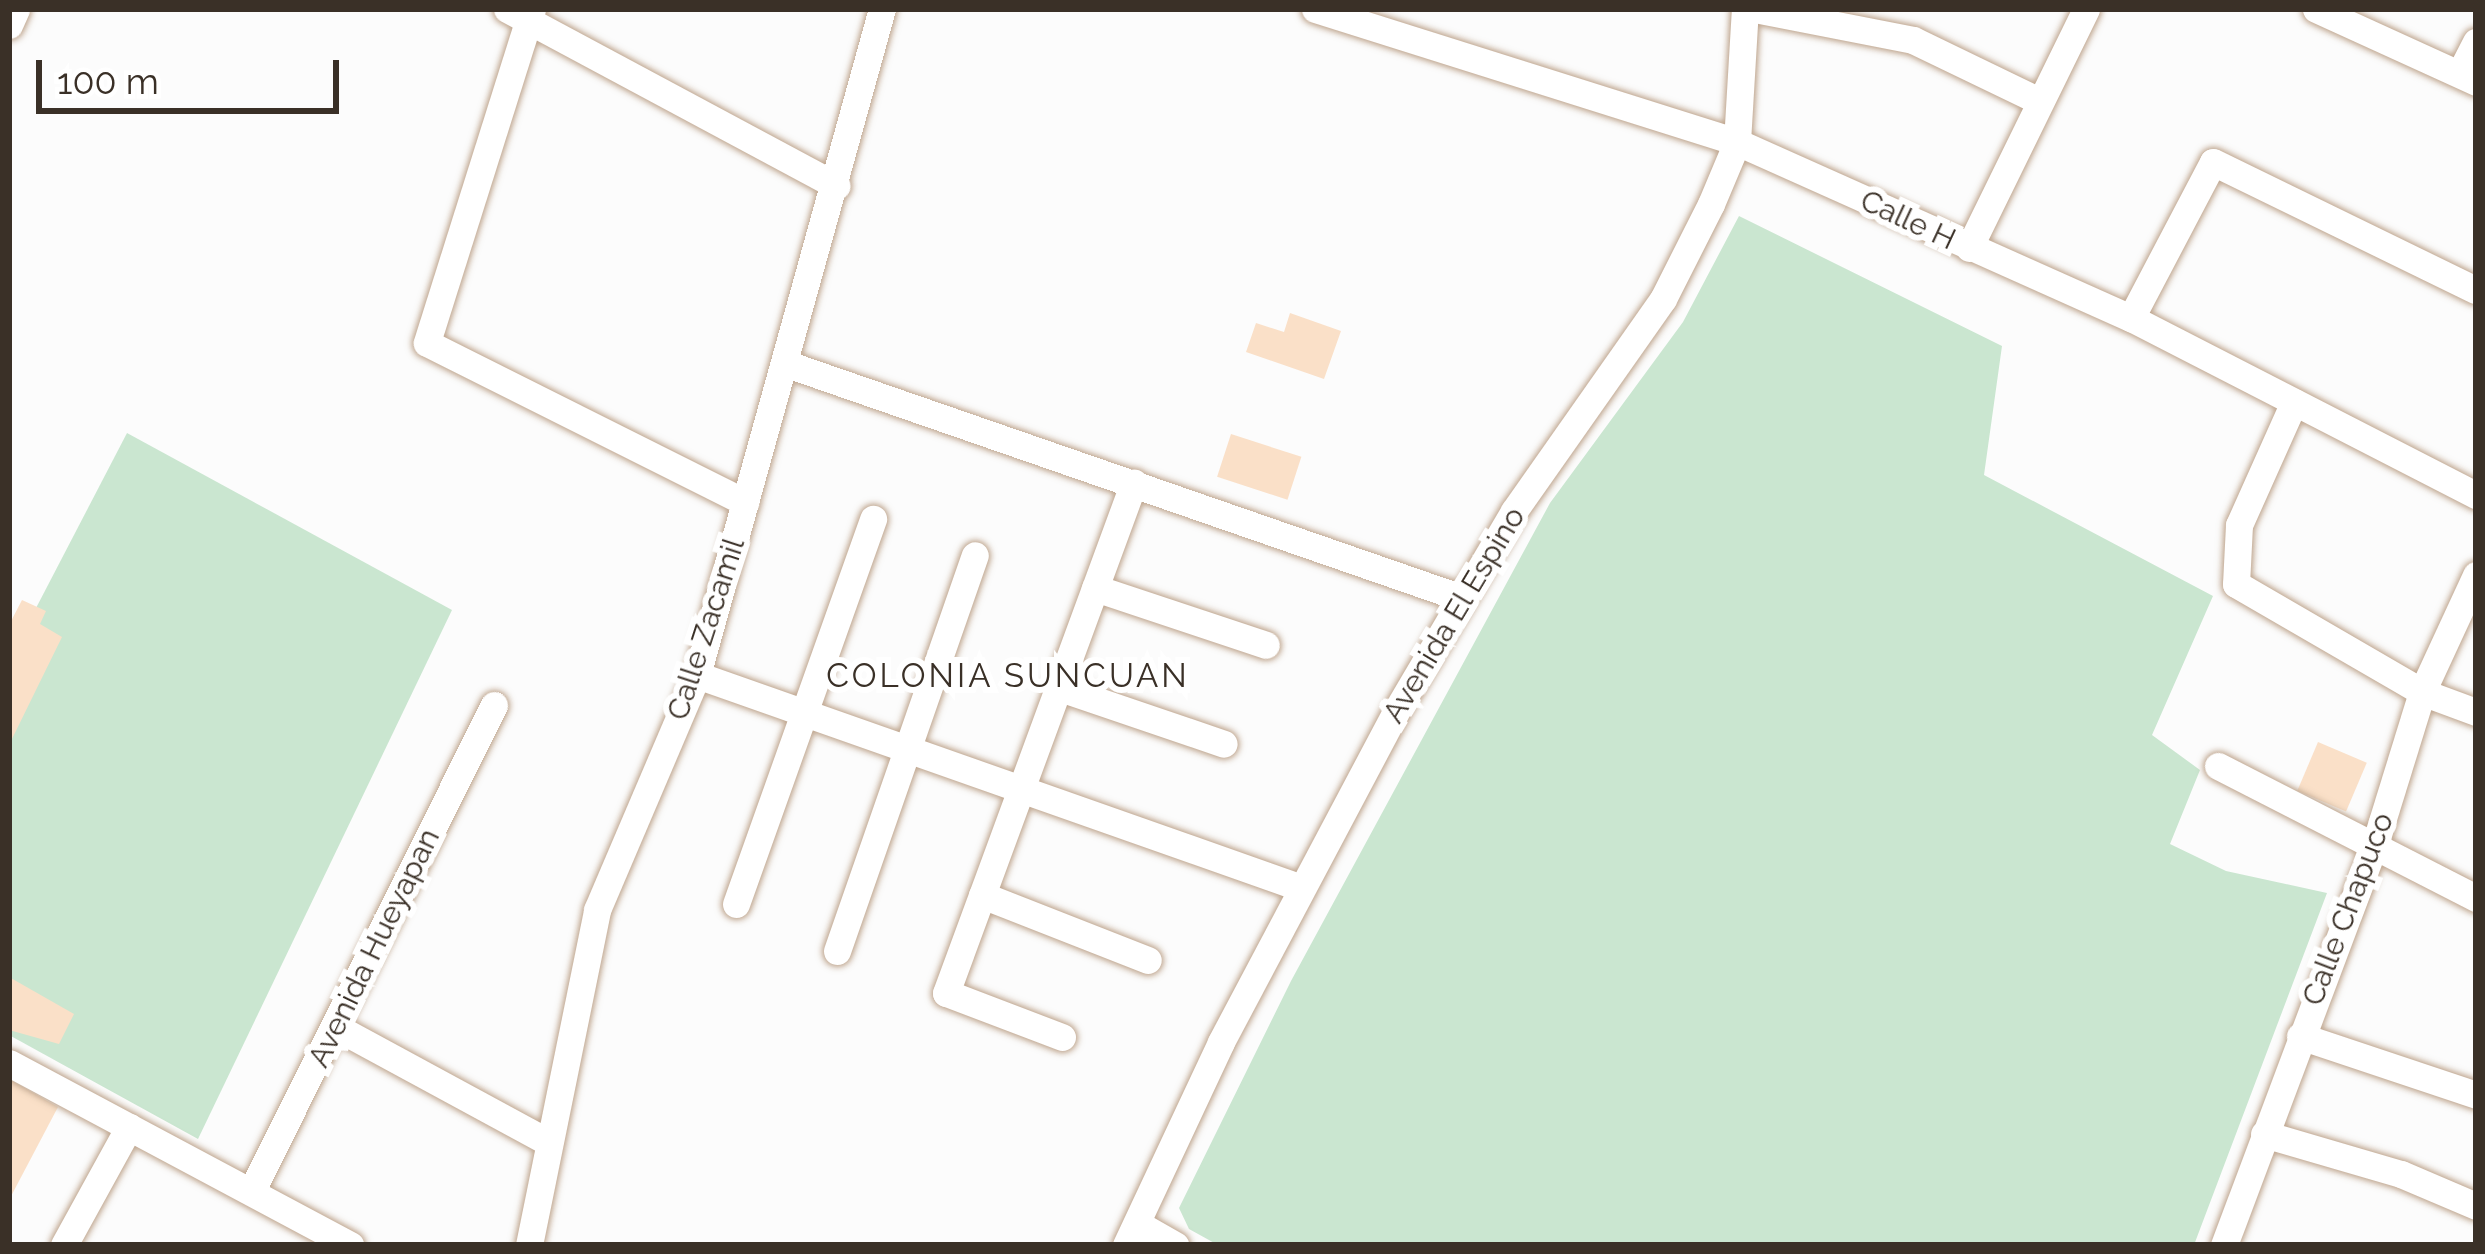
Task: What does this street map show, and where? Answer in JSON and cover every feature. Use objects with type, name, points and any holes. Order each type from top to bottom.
[{"type":"street","points":[[9,25],[16,9]]},
{"type":"street","name":"Calle Zacamil","points":[[529,1245],[546,1142],[597,910],[698,675],[837,186],[882,9]]},
{"type":"street","name":"Calle H","points":[[1315,9],[1737,142],[2131,318],[2476,495]]},
{"type":"street","name":"Avenida El Espino","points":[[1132,1234],[1302,888],[1462,598],[1514,511],[1663,299],[1737,142],[1745,9]]},
{"type":"street","points":[[1755,9],[1913,40],[2039,101]]},
{"type":"street","points":[[1969,248],[2086,9]]},
{"type":"street","points":[[2316,9],[2468,78],[2476,42]]},
{"type":"street","points":[[745,502],[428,343],[522,13],[837,186]]},
{"type":"street","points":[[2131,318],[2213,162],[2476,290]]},
{"type":"street","points":[[784,363],[1462,598]]},
{"type":"street","points":[[2294,402],[2239,525],[2236,584],[2422,692],[2476,712]]},
{"type":"street","points":[[1062,1037],[946,993],[1134,482]]},
{"type":"street","points":[[736,904],[873,519]]},
{"type":"street","points":[[838,951],[975,555]]},
{"type":"street","name":"Calle Chapuco","points":[[2224,1245],[2374,844],[2422,692],[2476,575]]},
{"type":"street","points":[[1095,588],[1266,645]]},
{"type":"street","points":[[698,675],[1302,888]]},
{"type":"street","points":[[1058,687],[1224,743]]},
{"type":"street","name":"Avenida Hueyapan","points":[[252,1190],[494,705]]},
{"type":"street","points":[[2218,766],[2476,898]]},
{"type":"street","points":[[982,895],[1148,960]]},
{"type":"street","points":[[336,1027],[546,1142]]},
{"type":"street","points":[[2300,1036],[2476,1095]]},
{"type":"street","points":[[9,1063],[350,1245]]},
{"type":"street","points":[[64,1245],[129,1127]]},
{"type":"street","points":[[2264,1135],[2401,1174],[2476,1206]]},
{"type":"street","points":[[1132,1234],[1175,1245]]},
{"type":"green space","points":[[1739,216],[2002,346],[1984,475],[2213,596],[2152,735],[2200,770],[2170,844],[2226,871],[2327,893],[2194,1245],[1218,1245],[1189,1229],[1179,1208],[1291,981],[1550,503],[1683,322]]},
{"type":"green space","points":[[127,433],[452,610],[198,1139],[9,1035],[9,660]]},
{"type":"building","points":[[1290,313],[1341,331],[1324,379],[1246,352],[1256,323],[1284,332]]},
{"type":"building","points":[[1231,434],[1301,457],[1287,500],[1217,477]]},
{"type":"building","points":[[22,600],[46,611],[40,624],[62,637],[9,745],[9,625]]},
{"type":"building","points":[[2318,742],[2367,763],[2346,811],[2297,791]]},
{"type":"building","points":[[9,977],[74,1014],[59,1044],[9,1030]]},
{"type":"building","points":[[9,1079],[58,1107],[9,1200]]},
{"type":"district","name":"COLONIA SUNCUAN","points":[[1008,676]]}]
